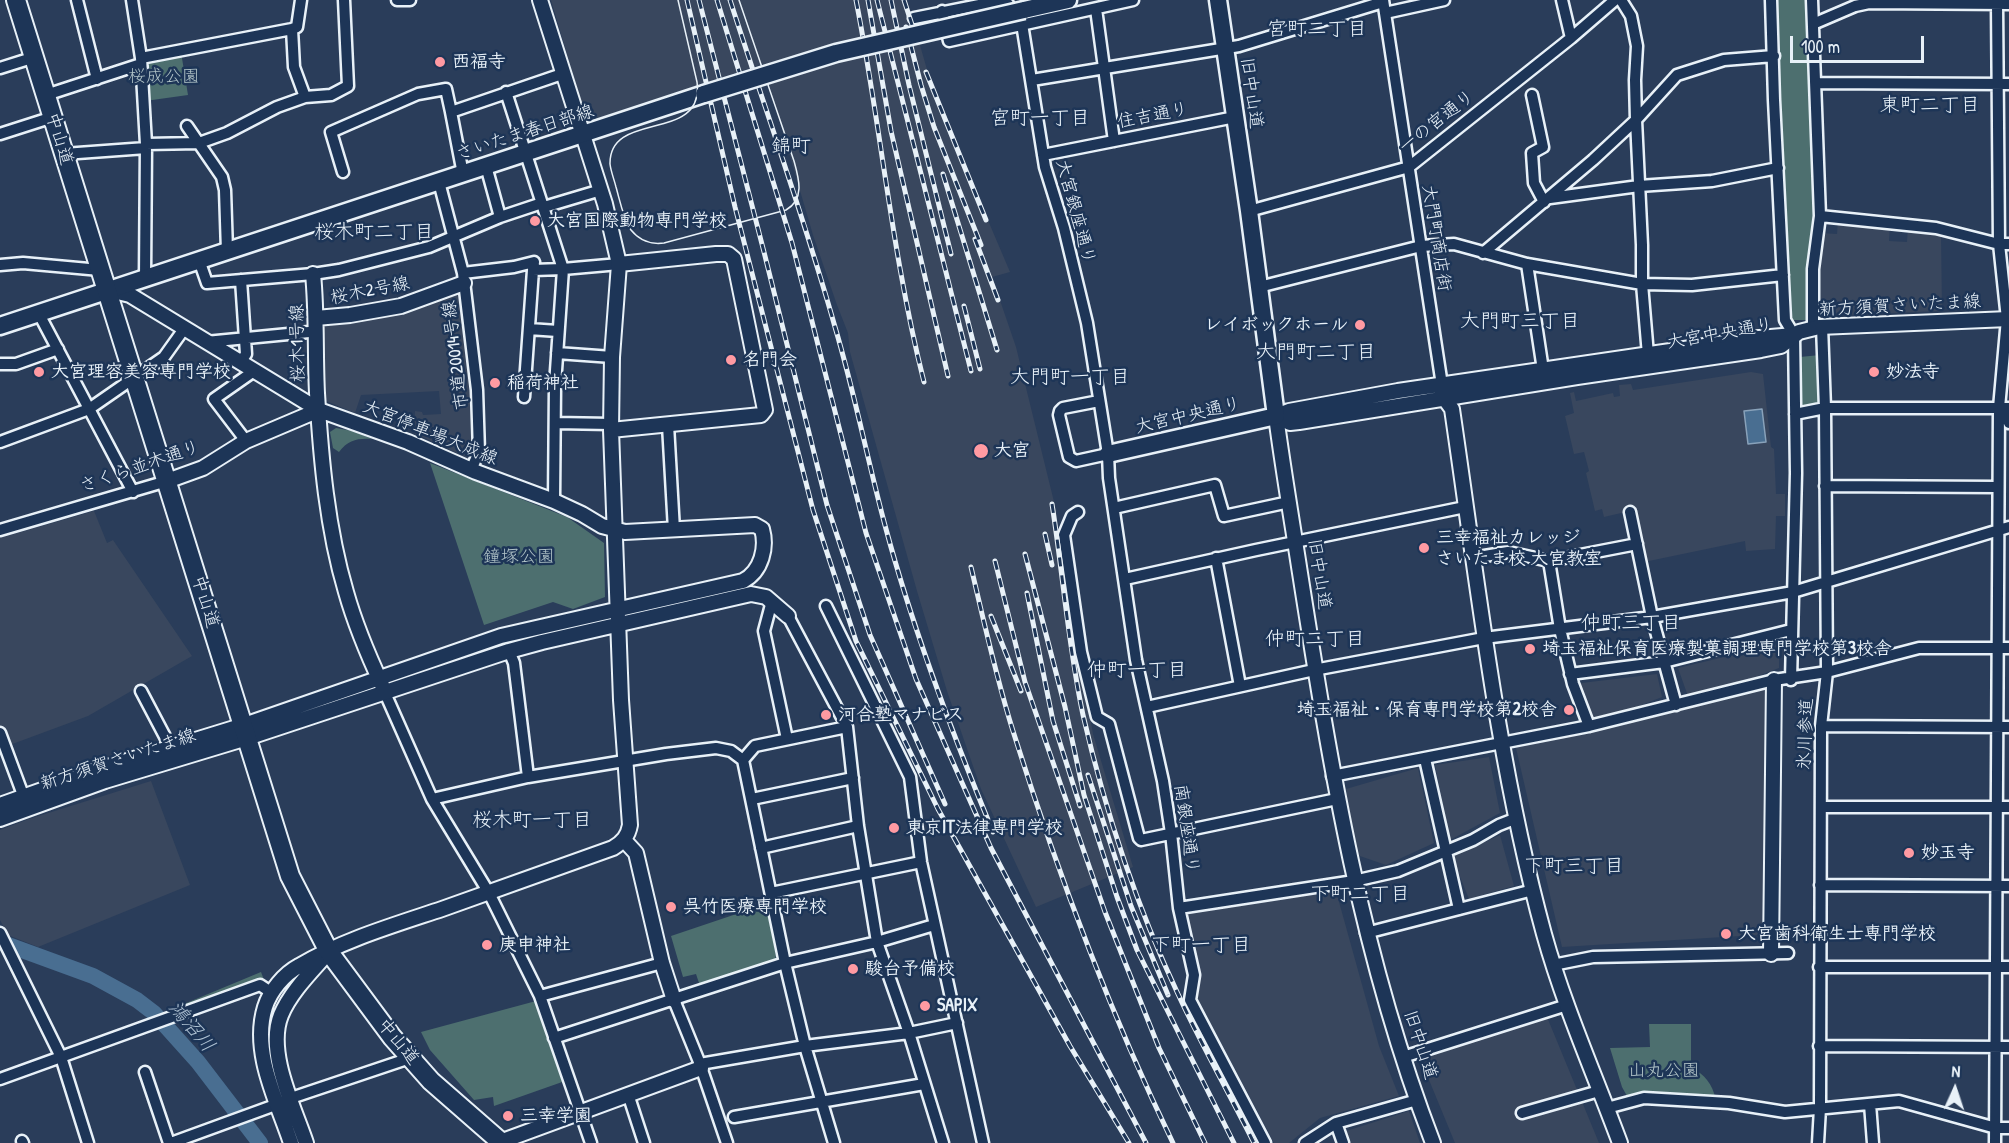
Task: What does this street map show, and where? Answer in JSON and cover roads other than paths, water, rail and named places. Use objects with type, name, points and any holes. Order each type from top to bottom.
[{"type":"highway","name":"中山道","points":[[16,0],[290,876],[328,952],[392,1037],[448,1097],[500,1143]]},
{"type":"main road","name":"さいたま春日部線","points":[[0,326],[704,94],[836,53],[917,33],[1023,17],[1068,0]]},
{"type":"main road","name":"旧中山道","points":[[1218,0],[1276,416]]},
{"type":"main road","name":"大宮中央通り","points":[[1108,454],[1276,416]]},
{"type":"street","points":[[78,0],[97,79]]},
{"type":"street","points":[[132,0],[141,61],[146,146],[145,277]]},
{"type":"street","points":[[46,95],[97,79],[141,61],[292,29],[297,27],[301,0]]},
{"type":"street","points":[[64,154],[199,143],[226,133],[277,107],[305,97],[331,95],[348,86],[344,0]]},
{"type":"street","points":[[397,0],[411,0]]},
{"type":"street","points":[[306,1143],[267,1072],[260,1039],[266,1005],[280,982],[297,967],[380,931],[613,848],[624,840],[630,825],[618,624],[620,531],[611,427],[612,357],[620,264],[601,190],[540,0]]},
{"type":"street","points":[[914,18],[942,11],[955,4],[1005,0]]},
{"type":"street","name":"大宮銀座通り","points":[[1005,0],[1023,17],[1043,155],[1064,228],[1087,323],[1108,454]]},
{"type":"street","points":[[942,11],[949,41],[1023,17],[1096,9],[1133,0]]},
{"type":"street","points":[[1032,80],[1225,48],[1383,5],[1444,0]]},
{"type":"street","points":[[1562,0],[1571,38]]},
{"type":"street","name":"一の宮通り","points":[[1249,211],[1409,167],[1571,38],[1615,0]]},
{"type":"street","points":[[1621,0],[1631,16],[1638,46],[1636,120],[1642,284],[1648,356]]},
{"type":"street","name":"氷川参道","points":[[1772,0],[1785,320],[1794,335],[1796,473],[1791,679]]},
{"type":"street","name":"氷川参道","points":[[1812,0],[1820,216],[1813,269],[1825,408],[1827,672],[1821,726],[1818,1143]]},
{"type":"street","points":[[1813,24],[1855,6],[1914,2],[2009,4]]},
{"type":"street","points":[[1995,1143],[1997,648],[2004,528],[1998,487],[2008,319],[2004,244],[2004,84],[1997,4]]},
{"type":"street","name":"大門町商店街","points":[[1383,5],[1443,391]]},
{"type":"street","points":[[1096,9],[1114,141]]},
{"type":"street","points":[[292,29],[294,68],[305,97]]},
{"type":"street","points":[[1483,253],[1636,120],[1677,75],[1724,60],[1774,56]]},
{"type":"street","points":[[0,68],[35,57]]},
{"type":"street","points":[[451,112],[562,74]]},
{"type":"street","points":[[1815,83],[2004,84]]},
{"type":"street","points":[[343,172],[331,132],[418,94],[446,89],[463,174]]},
{"type":"street","points":[[506,92],[563,269],[557,353],[554,501]]},
{"type":"street","points":[[1532,95],[1543,147],[1532,153],[1534,183],[1546,200]]},
{"type":"street","points":[[0,134],[53,117]]},
{"type":"street","name":"住吉通り","points":[[1043,155],[1235,117]]},
{"type":"street","points":[[187,126],[222,177],[225,190],[227,251]]},
{"type":"street","points":[[486,166],[500,217]]},
{"type":"street","points":[[1546,200],[1639,186],[1712,181],[1778,168]]},
{"type":"street","name":"市道20014号線","points":[[439,182],[455,236],[463,278],[479,413],[479,452],[471,470]]},
{"type":"street","points":[[199,260],[207,283],[339,270],[429,248],[500,217],[601,190]]},
{"type":"street","points":[[1820,216],[1936,228],[2004,244]]},
{"type":"street","points":[[1259,287],[1421,246],[1454,244],[1527,264],[1642,284],[1692,285],[1783,275]]},
{"type":"street","points":[[533,270],[728,254],[734,259],[765,410],[763,414],[668,425],[611,427],[555,423]]},
{"type":"street","points":[[463,278],[534,262],[524,397]]},
{"type":"street","points":[[0,265],[23,263],[100,270]]},
{"type":"street","points":[[1527,264],[1543,370]]},
{"type":"street","name":"桜木1号線","points":[[313,274],[319,410],[324,470],[336,550],[346,593],[385,693]]},
{"type":"street","name":"桜木2号線","points":[[316,318],[401,306],[463,278]]},
{"type":"street","points":[[240,363],[246,354],[241,280]]},
{"type":"street","name":"大宮停車場大成線","points":[[107,290],[130,295],[319,410],[408,442],[471,470],[554,501],[602,526],[620,531],[749,525],[762,529],[765,545],[754,573],[749,578],[736,583],[618,609]]},
{"type":"street","points":[[39,314],[133,492]]},
{"type":"street","name":"新方須賀さいたま線","points":[[1794,335],[1818,327],[2008,319]]},
{"type":"street","points":[[0,442],[89,409],[164,357],[184,328]]},
{"type":"street","points":[[529,329],[558,331]]},
{"type":"street","points":[[206,342],[309,332]]},
{"type":"street","name":"大宮中央通り","points":[[1443,391],[1771,348],[1781,346],[1794,335]]},
{"type":"street","name":"大宮中央通り","points":[[1276,416],[1290,423],[1299,422],[1543,370],[1794,335]]},
{"type":"street","points":[[0,364],[16,364],[58,349]]},
{"type":"street","points":[[557,353],[612,357]]},
{"type":"street","points":[[246,441],[214,399],[254,371]]},
{"type":"street","points":[[1443,391],[1452,410],[1484,638],[1517,818],[1533,890],[1553,965],[1620,1143]]},
{"type":"street","points":[[1099,401],[1064,408],[1059,415],[1069,457],[1072,460],[1108,454]]},
{"type":"street","points":[[1795,414],[1825,408],[2004,408]]},
{"type":"street","points":[[2004,408],[2009,423]]},
{"type":"street","name":"さくら並木通り","points":[[0,530],[133,492],[203,468],[246,441],[319,410]]},
{"type":"street","name":"旧中山道","points":[[1276,416],[1314,670],[1332,776],[1354,881],[1366,933],[1403,1057],[1432,1143]]},
{"type":"street","points":[[668,425],[674,530]]},
{"type":"street","name":"南銀座通り","points":[[1108,454],[1109,477],[1137,660],[1160,770],[1171,833],[1179,908],[1194,975],[1190,1000],[1265,1143]]},
{"type":"street","points":[[1114,506],[1215,486],[1224,516],[1289,502]]},
{"type":"street","points":[[1825,486],[1998,487]]},
{"type":"street","points":[[1125,579],[1465,507]]},
{"type":"street","points":[[1078,512],[1072,516],[1064,535],[1072,599],[1091,696],[1097,717],[1109,724],[1139,838],[1141,840],[1337,799]]},
{"type":"street","points":[[1630,512],[1652,617],[1676,705]]},
{"type":"street","points":[[1147,707],[1314,670],[1484,638],[1652,617],[1792,592],[2004,528]]},
{"type":"street","points":[[1473,558],[1508,552],[1549,561],[1637,544]]},
{"type":"street","points":[[1216,558],[1240,686]]},
{"type":"street","points":[[1549,561],[1570,674],[1589,726]]},
{"type":"street","points":[[245,731],[385,693],[509,651],[618,624],[751,594],[761,595],[772,601],[788,616],[848,727],[858,826],[877,942],[909,1033],[943,1143]]},
{"type":"street","points":[[772,601],[764,631],[787,739]]},
{"type":"street","points":[[826,606],[910,777],[921,862],[983,1143]]},
{"type":"street","points":[[245,731],[379,679],[501,636],[618,609]]},
{"type":"street","points":[[1570,674],[1664,662],[1791,630]]},
{"type":"street","points":[[1332,776],[1589,726],[1774,680],[1827,672],[1918,648],[2009,648]]},
{"type":"street","points":[[509,651],[514,663],[528,777]]},
{"type":"street","points":[[1771,954],[1774,680]]},
{"type":"street","points":[[141,691],[171,748]]},
{"type":"street","points":[[385,693],[432,799],[489,893],[540,996],[591,1143]]},
{"type":"street","points":[[1821,726],[2009,727]]},
{"type":"street","points":[[743,760],[755,746],[848,727]]},
{"type":"street","name":"新方須賀さいたま線","points":[[0,819],[26,802],[101,769],[171,748],[245,731]]},
{"type":"street","name":"新方須賀さいたま線","points":[[0,805],[26,802],[140,770],[245,731]]},
{"type":"street","points":[[0,733],[26,802]]},
{"type":"street","points":[[432,799],[528,777],[626,760],[716,748],[731,751],[743,760],[784,963],[805,1046],[834,1143]]},
{"type":"street","points":[[1425,759],[1459,909]]},
{"type":"street","points":[[752,799],[852,778]]},
{"type":"street","points":[[1821,807],[2009,807]]},
{"type":"street","points":[[1179,908],[1354,881],[1398,871],[1473,840],[1517,818]]},
{"type":"street","points":[[761,848],[858,826]]},
{"type":"street","points":[[624,840],[636,853],[662,963],[727,1143]]},
{"type":"street","points":[[771,893],[921,862]]},
{"type":"street","points":[[1820,885],[2009,886]]},
{"type":"street","points":[[1366,933],[1533,890]]},
{"type":"street","points":[[554,1038],[784,963],[877,942],[934,925]]},
{"type":"street","points":[[3,942],[61,1057],[88,1143]]},
{"type":"street","points":[[291,1143],[276,1047],[278,1026],[287,1003],[328,952]]},
{"type":"street","points":[[1553,965],[1593,957],[1788,953]]},
{"type":"street","points":[[540,996],[662,963]]},
{"type":"street","points":[[1819,967],[2009,967]]},
{"type":"street","points":[[0,1079],[260,985],[272,993]]},
{"type":"street","points":[[1403,1057],[1567,1005]]},
{"type":"street","points":[[500,1143],[700,1066],[805,1046],[909,1033],[957,1023]]},
{"type":"street","points":[[1820,1047],[2009,1047]]},
{"type":"street","points":[[145,1072],[170,1143],[410,1058]]},
{"type":"street","points":[[734,1117],[924,1083]]},
{"type":"street","points":[[1522,1113],[1599,1091]]},
{"type":"street","points":[[628,1094],[644,1143]]},
{"type":"street","points":[[1606,1108],[1644,1098],[1729,1103],[1785,1112],[1899,1101],[1996,1128],[2009,1128]]},
{"type":"street","points":[[1305,1143],[1336,1123],[1417,1100]]},
{"type":"street","points":[[1870,1104],[1873,1143]]},
{"type":"street","points":[[1336,1123],[1343,1143]]},
{"type":"waterway","name":"鴻沼川","points":[[0,942],[93,976],[137,1000],[154,1013],[198,1062],[260,1143]]},
{"type":"tram line","points":[[678,0],[697,82],[696,101],[687,113],[673,121],[639,130],[624,137],[614,147],[610,164],[628,225],[638,237],[654,243],[664,243],[786,210],[796,200],[799,182],[794,161],[739,0]]},
{"type":"railway","points":[[687,0],[735,207],[813,510],[856,641],[938,809],[1070,1046],[1129,1143]]},
{"type":"railway","points":[[699,0],[827,505],[870,635],[945,804]]},
{"type":"railway","points":[[717,0],[792,243],[866,533],[916,679],[991,848],[1146,1143]]},
{"type":"railway","points":[[730,0],[823,286],[849,378],[886,529],[921,644],[993,832]]},
{"type":"railway","points":[[856,0],[903,287],[924,382]]},
{"type":"railway","points":[[868,0],[891,131],[948,376]]},
{"type":"railway","points":[[877,0],[971,371]]},
{"type":"railway","points":[[891,0],[909,85],[951,254]]},
{"type":"railway","points":[[904,0],[915,34]]},
{"type":"railway","points":[[906,27],[934,127],[981,245]]},
{"type":"railway","points":[[926,72],[986,220]]},
{"type":"railway","points":[[943,174],[997,350]]},
{"type":"railway","points":[[975,239],[998,300]]},
{"type":"railway","points":[[964,306],[980,369]]},
{"type":"railway","points":[[1052,504],[1083,715],[1123,857],[1135,892],[1178,994],[1254,1143]]},
{"type":"railway","points":[[1045,534],[1052,565]]},
{"type":"railway","points":[[1025,554],[1065,707],[1084,795],[1117,897],[1137,950],[1234,1143]]},
{"type":"railway","points":[[995,561],[1025,682],[1105,912],[1159,1048],[1205,1143]]},
{"type":"railway","points":[[971,567],[1007,711],[1066,888],[1127,1043],[1173,1143]]},
{"type":"railway","points":[[1027,593],[1053,721],[1080,806]]},
{"type":"railway","points":[[991,616],[1021,691]]},
{"type":"railway","points":[[1088,775],[1131,906],[1168,995]]},
{"type":"place","name":"西福寺","points":[[440,62]]},
{"type":"place","name":"大宮国際動物専門学校","points":[[535,221]]},
{"type":"place","name":"レイボックホール","points":[[1360,325]]},
{"type":"place","name":"名門会","points":[[731,360]]},
{"type":"place","name":"大宮理容美容専門学校","points":[[39,372]]},
{"type":"place","name":"妙法寺","points":[[1874,372]]},
{"type":"place","name":"稲荷神社","points":[[495,383]]},
{"type":"place","name":"大宮","points":[[981,451]]},
{"type":"place","name":"三幸福祉カレッジ さいたま校 大宮教室","points":[[1424,548]]},
{"type":"place","name":"埼玉福祉保育医療製菓調理専門学校第3校舎","points":[[1530,649]]},
{"type":"place","name":"埼玉福祉・保育専門学校第2校舎","points":[[1569,710]]},
{"type":"place","name":"河合塾マナビス","points":[[826,715]]},
{"type":"place","name":"東京IT法律専門学校","points":[[894,828]]},
{"type":"place","name":"妙玉寺","points":[[1909,853]]},
{"type":"place","name":"呉竹医療専門学校","points":[[671,907]]},
{"type":"place","name":"大宮歯科衛生士専門学校","points":[[1726,934]]},
{"type":"place","name":"庚申神社","points":[[487,945]]},
{"type":"place","name":"駿台予備校","points":[[853,969]]},
{"type":"place","name":"SAPIX","points":[[925,1006]]},
{"type":"place","name":"三幸学園","points":[[508,1116]]},
{"type":"district","name":"宮町二丁目","points":[[1317,30]]},
{"type":"district","name":"東町二丁目","points":[[1930,106]]},
{"type":"district","name":"宮町一丁目","points":[[1040,119]]},
{"type":"district","name":"錦町","points":[[791,147]]},
{"type":"district","name":"桜木町二丁目","points":[[374,233]]},
{"type":"district","name":"大門町三丁目","points":[[1520,322]]},
{"type":"district","name":"大門町二丁目","points":[[1316,353]]},
{"type":"district","name":"大門町一丁目","points":[[1070,378]]},
{"type":"district","name":"仲町三丁目","points":[[1631,624]]},
{"type":"district","name":"仲町二丁目","points":[[1315,640]]},
{"type":"district","name":"仲町一丁目","points":[[1137,671]]},
{"type":"district","name":"桜木町一丁目","points":[[532,821]]},
{"type":"district","name":"下町三丁目","points":[[1574,867]]},
{"type":"district","name":"下町二丁目","points":[[1360,895]]},
{"type":"district","name":"下町一丁目","points":[[1201,946]]},
{"type":"park label","name":"桜成公園","points":[[164,77]]},
{"type":"park label","name":"鐘塚公園","points":[[519,557]]},
{"type":"park label","name":"山丸公園","points":[[1664,1071]]}]
